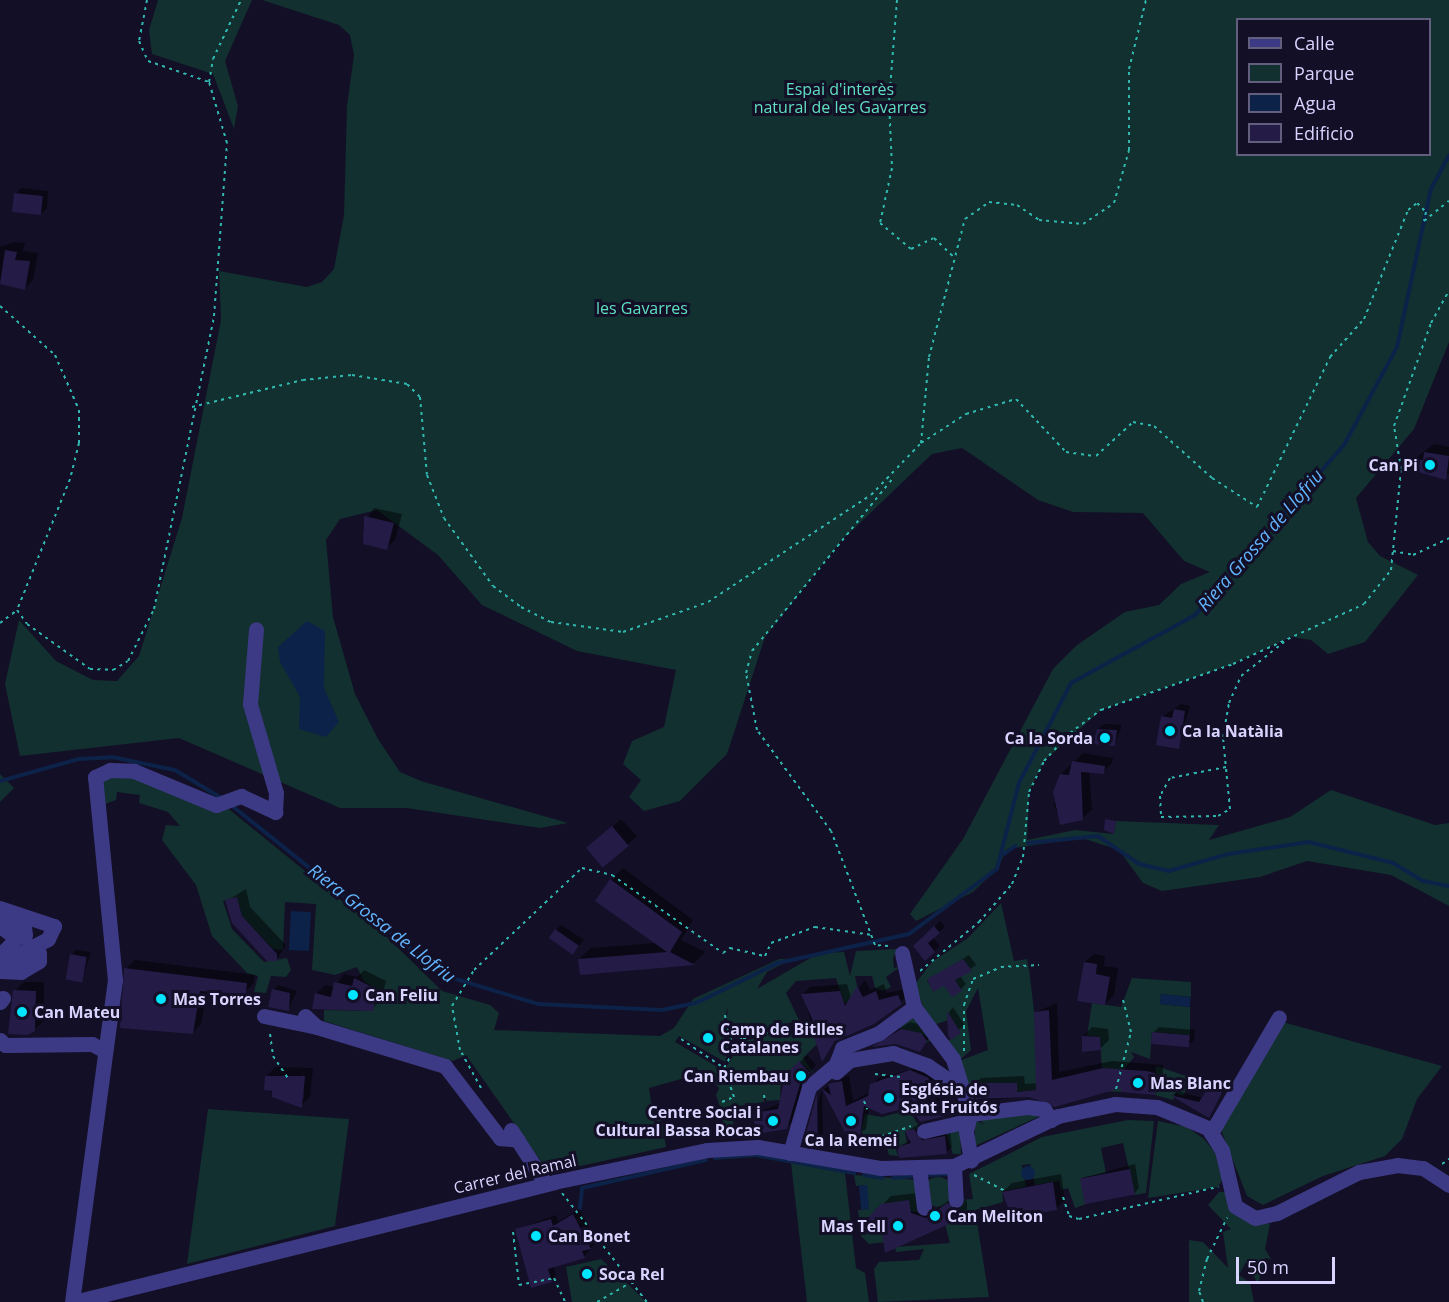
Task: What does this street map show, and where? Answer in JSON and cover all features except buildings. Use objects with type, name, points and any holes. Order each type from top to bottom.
[{"type":"street","points":[[73,1302],[115,980],[95,777],[110,770],[134,771],[271,813],[277,808],[250,704],[256,629]]},
{"type":"street","points":[[0,908],[54,926],[51,937],[17,955],[10,945],[4,951],[5,960],[14,964],[39,953],[39,961],[21,972],[0,971]]},
{"type":"street","points":[[0,919],[24,927],[25,935],[16,938],[0,926]]},
{"type":"street","points":[[902,953],[914,1007],[953,1059],[969,1118],[972,1167]]},
{"type":"street","points":[[790,1153],[800,1102],[839,1060],[842,1048],[879,1033],[914,1007]]},
{"type":"street","points":[[264,1016],[317,1027],[445,1066],[500,1138],[514,1135],[550,1183]]},
{"type":"street","points":[[305,1016],[317,1027]]},
{"type":"street","points":[[1211,1133],[1280,1017]]},
{"type":"street","points":[[0,1040],[5,1045],[92,1044],[105,1051]]},
{"type":"street","points":[[818,1080],[848,1060],[893,1053],[922,1062],[962,1089]]},
{"type":"street","points":[[1115,1104],[1184,1114],[1211,1133],[1222,1150],[1234,1203],[1255,1218],[1277,1213],[1359,1172],[1397,1165],[1423,1168],[1449,1185]]},
{"type":"street","name":"Carrer del Ramal","points":[[73,1302],[550,1183],[727,1144],[881,1168],[972,1167],[1051,1120],[1115,1104]]},
{"type":"street","points":[[924,1131],[969,1118],[1028,1107],[1044,1109],[1051,1120]]},
{"type":"street","points":[[954,1166],[956,1200]]},
{"type":"street","points":[[919,1167],[924,1208]]},
{"type":"path","points":[[147,0],[139,41],[148,61],[209,82]]},
{"type":"path","points":[[17,610],[27,624],[90,669],[113,670],[128,661],[154,609],[182,486],[192,407],[205,369],[214,316],[226,179],[225,122],[209,82],[213,59],[241,0]]},
{"type":"path","points":[[897,0],[889,101],[892,168],[880,223],[911,249],[934,238],[956,259]]},
{"type":"path","points":[[921,443],[923,395],[965,219],[989,202],[1017,205],[1039,220],[1083,224],[1114,203],[1129,150],[1129,69],[1146,0]]},
{"type":"path","points":[[192,407],[303,380],[352,375],[407,384],[420,397],[427,476],[444,518],[493,586],[551,622],[623,632],[736,586],[871,495],[921,443],[966,414],[1016,399],[1066,452],[1096,456],[1133,422],[1154,426],[1212,478],[1257,507],[1330,357],[1364,319],[1408,210],[1417,203],[1426,212],[1424,221],[1449,201]]},
{"type":"path","points":[[910,985],[1012,884],[1023,857],[1029,792],[1044,761],[1070,733],[1101,710],[1233,664],[1364,604],[1391,570],[1401,469],[1394,426],[1431,323],[1449,291]]},
{"type":"path","points":[[0,306],[55,355],[79,410],[79,443],[70,479],[17,610],[0,623]]},
{"type":"path","points":[[881,947],[872,935],[831,831],[757,730],[746,674],[752,651],[894,477]]},
{"type":"path","points":[[1393,551],[1413,555],[1449,538]]},
{"type":"path","points":[[1226,767],[1170,778],[1160,796],[1161,817],[1218,816],[1230,809],[1226,767],[1229,703],[1241,676],[1291,637]]},
{"type":"path","points":[[487,1096],[460,1050],[452,1006],[474,970],[582,868],[612,875],[723,953],[730,948],[759,957],[771,943],[815,927],[872,935]]},
{"type":"path","points":[[967,1047],[963,1011],[973,979],[1008,966],[1039,965]]},
{"type":"path","points":[[1115,1104],[1131,1032],[1123,1000]]},
{"type":"path","points":[[726,1015],[727,1029],[743,1038],[806,1023],[842,1048]]},
{"type":"path","points":[[270,1034],[273,1056],[288,1078]]},
{"type":"path","points":[[681,1039],[724,1068],[734,1097],[722,1102]]},
{"type":"path","points":[[724,1068],[736,1046],[731,1039]]},
{"type":"path","points":[[875,1074],[900,1077]]},
{"type":"path","points":[[764,1095],[765,1102]]},
{"type":"path","points":[[864,1101],[867,1109]]},
{"type":"path","points":[[867,1148],[874,1139],[911,1126],[924,1131]]},
{"type":"path","points":[[972,1167],[1006,1191]]},
{"type":"path","points":[[550,1183],[647,1302]]},
{"type":"path","points":[[1063,1197],[1069,1216],[1079,1219],[1229,1184]]},
{"type":"path","points":[[1203,1302],[1199,1292],[1207,1259],[1234,1203]]},
{"type":"path","points":[[513,1232],[519,1285],[554,1278],[565,1302]]},
{"type":"path","points":[[597,1302],[628,1284]]},
{"type":"green space","points":[[158,0],[252,0],[225,61],[238,106],[234,129],[213,74],[152,54],[149,30]]},
{"type":"green space","name":"les Gavarres","points":[[262,0],[1449,0],[1449,342],[1414,429],[1356,498],[1368,542],[1380,556],[1418,575],[1365,642],[1328,654],[1311,640],[1291,637],[1233,664],[1101,710],[1044,761],[1029,792],[1027,840],[1075,830],[1114,834],[1116,821],[1219,825],[1209,840],[1290,817],[1331,790],[1435,825],[1449,823],[1449,906],[1391,875],[1307,861],[1260,877],[1162,891],[1143,883],[1119,850],[1082,838],[1007,849],[997,869],[973,892],[916,921],[910,914],[963,839],[1053,669],[1077,645],[1125,612],[1159,605],[1181,584],[1210,572],[1184,561],[1143,513],[1073,512],[1038,500],[962,448],[932,454],[841,541],[765,637],[727,754],[680,801],[644,811],[629,797],[641,780],[623,764],[632,741],[664,727],[676,670],[577,651],[482,605],[438,555],[377,510],[340,519],[326,540],[333,617],[355,694],[378,739],[400,772],[421,781],[568,823],[540,828],[407,808],[340,808],[179,738],[20,756],[5,684],[19,620],[56,661],[93,680],[117,681],[139,656],[182,518],[221,320],[219,271],[307,287],[322,282],[334,269],[344,215],[347,106],[354,55],[350,35],[339,25]]},
{"type":"green space","points":[[0,774],[14,788],[0,802]]},
{"type":"green space","points":[[117,774],[225,806],[390,940],[442,991],[490,1005],[499,1013],[494,1030],[660,1036],[674,1028],[693,999],[779,959],[792,959],[767,972],[757,989],[819,953],[844,952],[850,976],[856,951],[897,949],[893,958],[894,968],[900,967],[886,977],[891,987],[883,991],[875,988],[872,976],[855,976],[860,999],[844,1003],[836,978],[796,981],[786,993],[799,1020],[748,1035],[726,1024],[728,1007],[722,1027],[732,1037],[725,1062],[679,1036],[675,1042],[724,1071],[741,1042],[800,1026],[812,1028],[817,1044],[803,1058],[814,1074],[799,1061],[787,1081],[781,1078],[780,1100],[767,1101],[764,1095],[764,1102],[731,1107],[735,1135],[720,1125],[724,1119],[716,1095],[719,1088],[705,1075],[698,1076],[697,1067],[687,1069],[688,1077],[649,1088],[653,1115],[661,1114],[666,1147],[549,1173],[466,1055],[453,1061],[324,1021],[324,1010],[373,1011],[377,990],[363,980],[357,967],[335,975],[312,970],[316,904],[285,902],[283,950],[273,949],[242,916],[237,897],[223,901],[232,929],[264,962],[287,958],[291,970],[286,977],[271,976],[266,993],[254,992],[258,976],[247,973],[212,936],[196,885],[162,840],[166,825],[180,826],[168,812],[139,803],[140,795],[117,792],[116,800],[102,805],[99,778]]},
{"type":"green space","points":[[1001,903],[1014,961],[1027,959],[1029,969],[1039,1052],[1036,1090],[1017,1092],[1017,1084],[969,1087],[944,1043],[960,1033],[952,1019],[930,1026],[915,984],[932,962],[968,938]],"holes":[[[978,988],[988,1050],[959,1061],[971,1050],[966,1011]]]},
{"type":"green space","points":[[1132,978],[1191,982],[1191,997],[1161,994],[1160,1004],[1190,1007],[1190,1035],[1152,1032],[1150,1059],[1131,1052],[1134,1057],[1121,1073],[1121,1092],[1103,1091],[1100,1037],[1087,1036],[1092,1003],[1121,1007]]},
{"type":"green space","points":[[913,1010],[950,1062],[930,1040],[925,1044],[929,1037],[893,1026]]},
{"type":"green space","points":[[1279,1021],[1442,1066],[1417,1099],[1402,1139],[1385,1156],[1323,1176],[1263,1205],[1247,1196],[1219,1125]]},
{"type":"green space","points":[[1156,1066],[1192,1078],[1183,1096],[1176,1093],[1173,1100],[1155,1095]]},
{"type":"green space","points":[[208,1109],[349,1119],[335,1226],[187,1264]]},
{"type":"green space","points":[[909,1110],[920,1128],[905,1132],[907,1144],[895,1147],[898,1156],[889,1155],[885,1142],[892,1137],[867,1147],[861,1130],[865,1114],[882,1117]]},
{"type":"green space","points":[[1011,1110],[1040,1116],[975,1146],[975,1119],[984,1125],[977,1117]]},
{"type":"green space","points":[[1128,1120],[1154,1121],[1146,1193],[1135,1195],[1123,1143],[1101,1148],[1106,1173],[1081,1178],[1086,1204],[1075,1208],[1068,1188],[1061,1190],[1059,1181],[1035,1185],[1030,1164],[1022,1165],[1026,1187],[1002,1191],[1003,1202],[975,1210],[989,1297],[878,1302],[874,1269],[879,1262],[919,1260],[924,1249],[896,1252],[895,1247],[950,1243],[945,1224],[960,1219],[960,1200],[973,1199],[969,1174],[1042,1137]]},
{"type":"green space","points":[[1158,1121],[1187,1127],[1204,1139],[1216,1154],[1222,1180],[1218,1187],[1148,1198]]},
{"type":"green space","points":[[960,1129],[961,1154],[953,1154],[945,1130]]},
{"type":"green space","points":[[791,1163],[845,1173],[856,1268],[865,1273],[869,1302],[807,1302]]},
{"type":"green space","points":[[854,1175],[917,1180],[921,1212],[875,1209],[886,1242],[869,1244],[861,1236],[858,1210],[869,1209],[866,1185],[856,1186]]},
{"type":"green space","points":[[938,1177],[949,1181],[953,1192],[949,1203],[938,1207],[927,1203],[923,1192],[927,1181]]},
{"type":"green space","points":[[1219,1192],[1226,1192],[1251,1222],[1270,1224],[1265,1249],[1271,1259],[1265,1258],[1258,1284],[1246,1262],[1239,1275],[1250,1283],[1254,1302],[1189,1302],[1189,1240],[1203,1242],[1228,1268],[1223,1232],[1231,1229],[1208,1205]]},
{"type":"green space","points":[[601,1259],[646,1302],[572,1302],[566,1267]]},
{"type":"water","points":[[307,621],[325,631],[324,688],[339,722],[326,737],[299,729],[300,697],[280,662],[278,647]]},
{"type":"water","points":[[291,911],[311,912],[309,951],[289,950]]},
{"type":"water","points":[[1161,994],[1191,997],[1190,1007],[1160,1004]]},
{"type":"water","points":[[841,1138],[853,1143],[854,1148],[836,1147]]},
{"type":"water","points":[[1025,1166],[1031,1166],[1035,1173],[1031,1180],[1025,1180],[1021,1176],[1021,1170]]},
{"type":"water","points":[[867,1185],[869,1209],[861,1210],[859,1186]]},
{"type":"waterway","name":"Riera Grossa de Llofriu","points":[[231,805],[443,975],[538,1004],[662,1010],[696,1003],[778,963],[909,934],[997,869],[1019,783],[1071,683],[1195,615],[1344,445],[1397,347],[1431,189],[1449,155]]},
{"type":"waterway","name":"Riera Grossa de Llofriu","points":[[0,781],[79,759],[112,757],[175,770],[223,799]]},
{"type":"waterway","points":[[1028,843],[1098,836],[1139,864],[1169,871],[1228,854],[1309,842],[1393,863],[1423,881],[1449,886]]},
{"type":"waterway","points":[[1004,854],[1015,846]]},
{"type":"waterway","points":[[715,1158],[755,1155],[854,1173]]},
{"type":"waterway","points":[[580,1208],[582,1188],[706,1160]]},
{"type":"waterway","points":[[925,1175],[948,1174]]},
{"type":"waterway","points":[[864,1175],[883,1178]]},
{"type":"waterway","points":[[893,1178],[915,1176]]},
{"type":"place","name":"Can Pi","points":[[1430,465]]},
{"type":"place","name":"Ca la Natàlia","points":[[1170,731]]},
{"type":"place","name":"Ca la Sorda","points":[[1105,738]]},
{"type":"place","name":"Can Feliu","points":[[353,995]]},
{"type":"place","name":"Mas Torres","points":[[161,999]]},
{"type":"place","name":"Can Mateu","points":[[22,1012]]},
{"type":"place","name":"Camp de Bitlles Catalanes","points":[[708,1038]]},
{"type":"place","name":"Can Riembau","points":[[801,1076]]},
{"type":"place","name":"Mas Blanc","points":[[1138,1083]]},
{"type":"place","name":"Església de Sant Fruitós","points":[[889,1098]]},
{"type":"place","name":"Centre Social i Cultural Bassa Rocas","points":[[773,1121]]},
{"type":"place","name":"Ca la Remei","points":[[851,1121]]},
{"type":"place","name":"Can Meliton","points":[[935,1216]]},
{"type":"place","name":"Mas Tell","points":[[898,1226]]},
{"type":"place","name":"Can Bonet","points":[[536,1236]]},
{"type":"place","name":"Soca Rel","points":[[587,1274]]},
{"type":"park label","name":"Espai d'interès natural de les Gavarres","points":[[840,98]]}]
